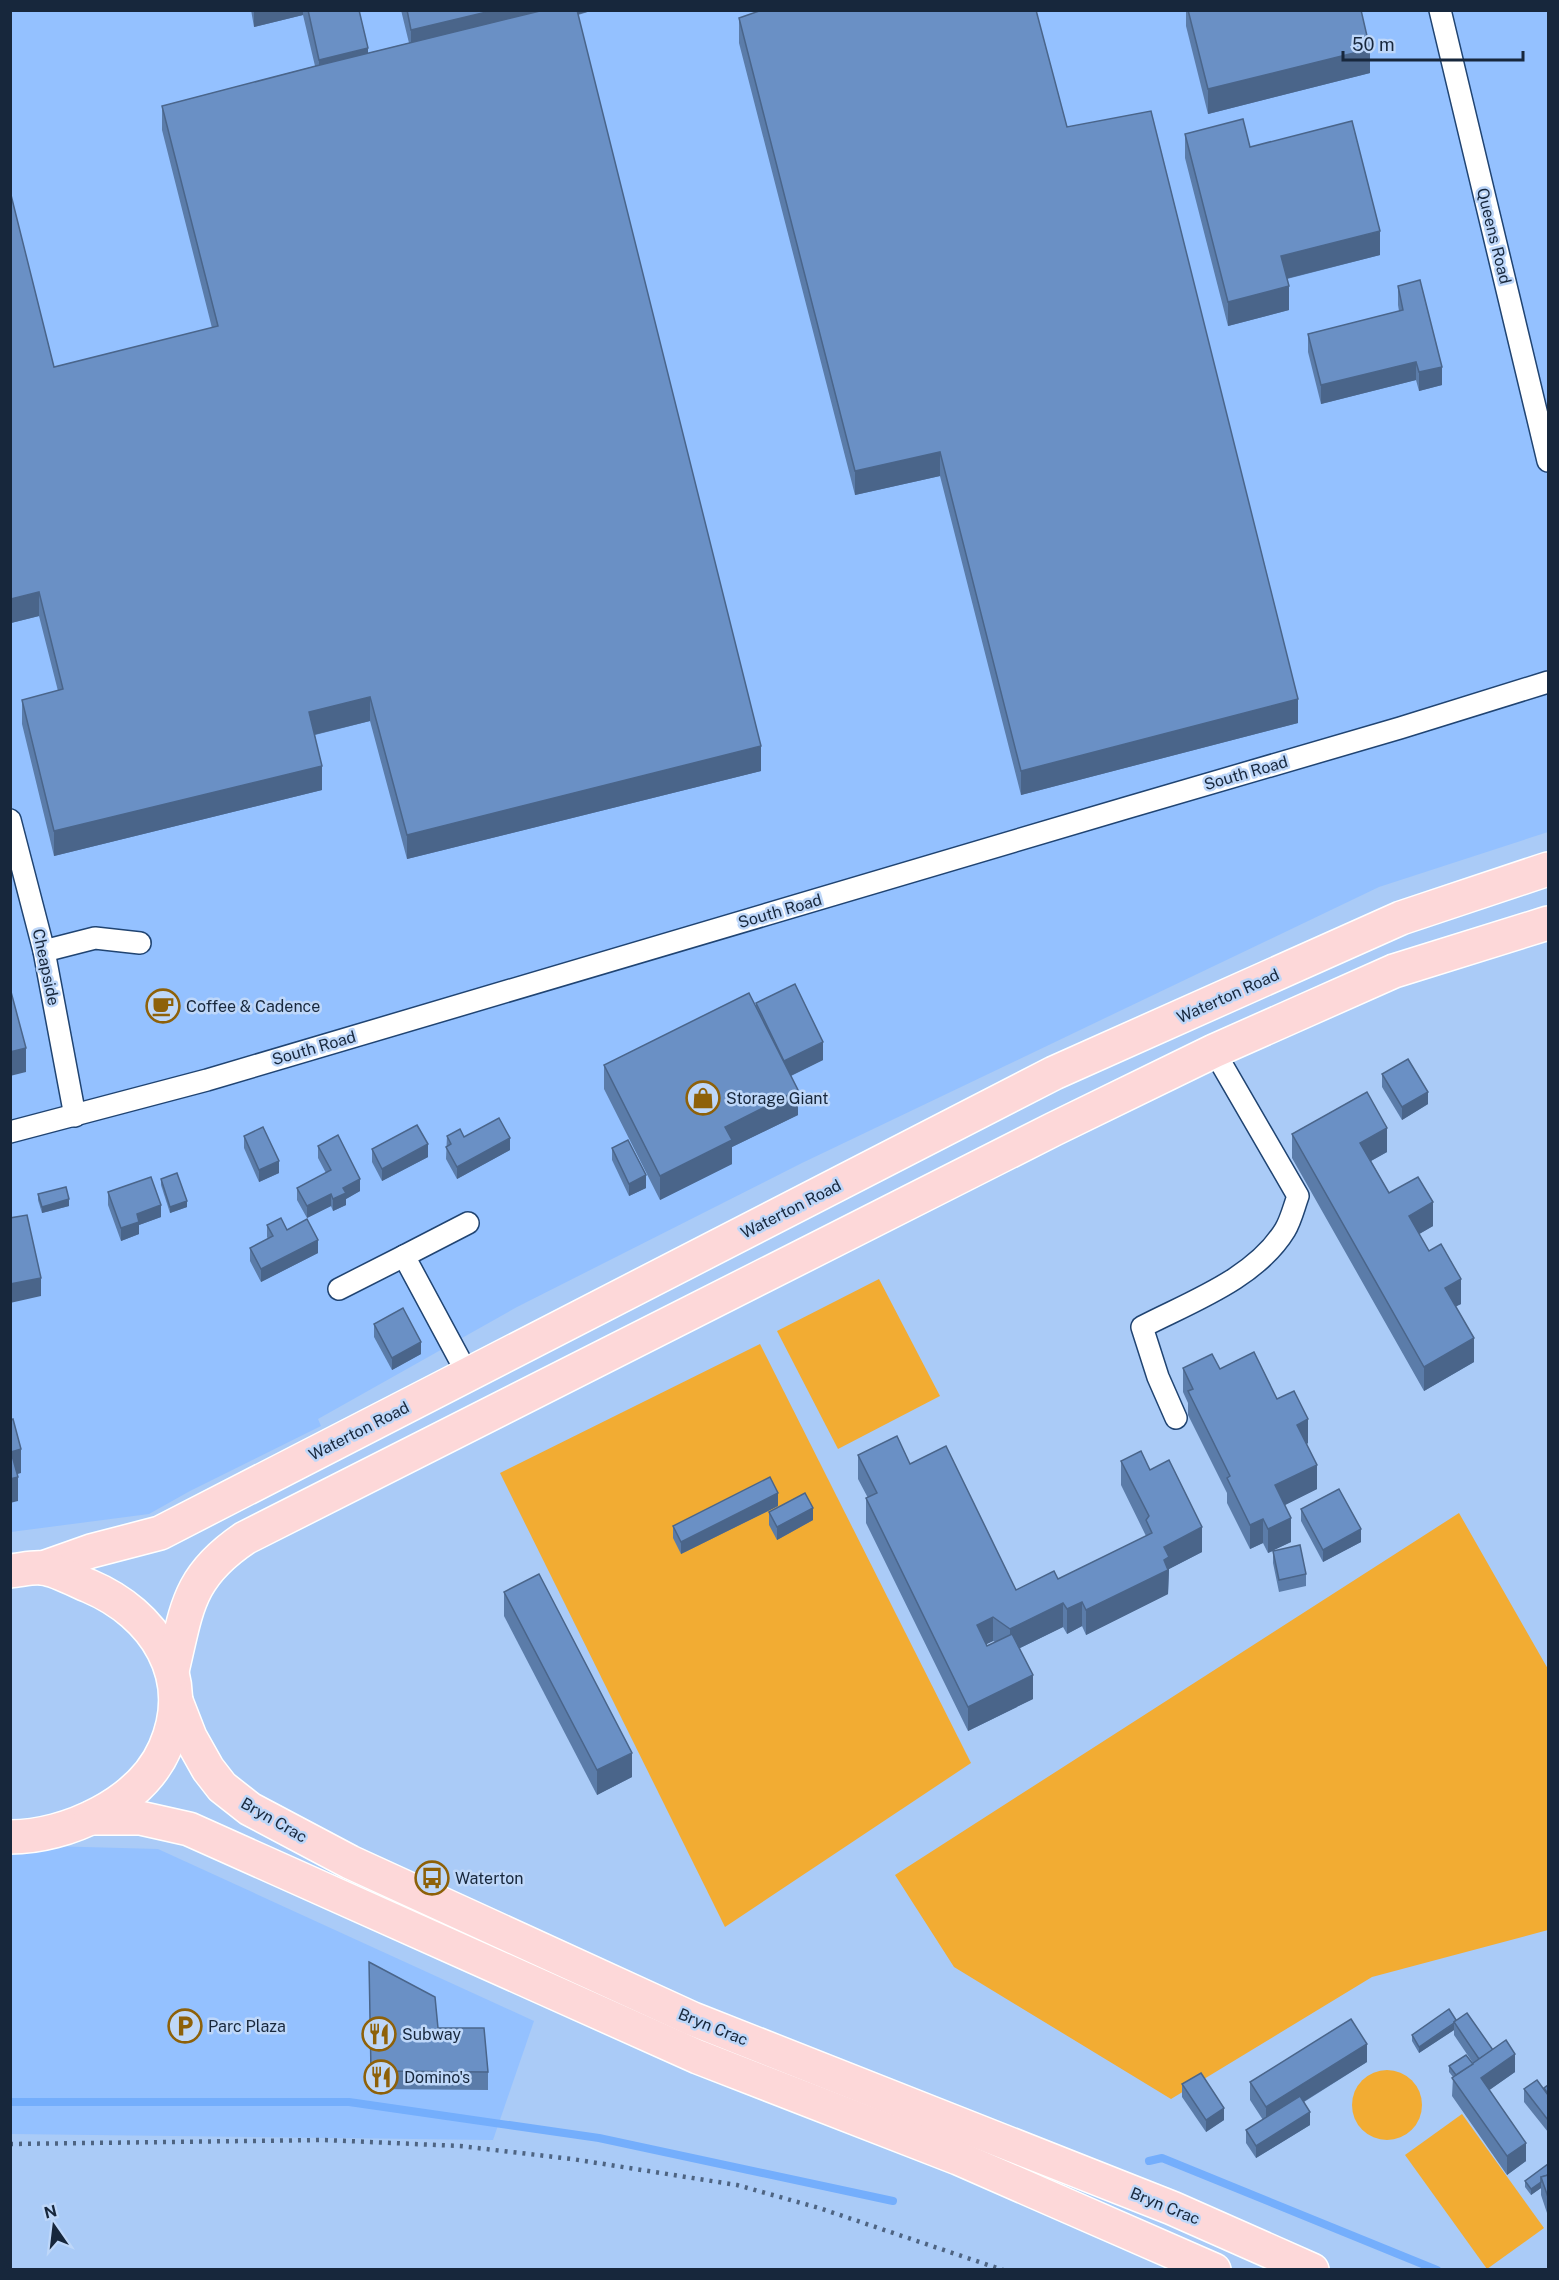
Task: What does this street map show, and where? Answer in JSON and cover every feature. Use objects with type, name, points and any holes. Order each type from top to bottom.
[{"type":"main road","name":"Waterton Road","points":[[44,1568],[91,1551],[160,1533],[1054,1073],[1401,918],[1548,869]]},
{"type":"main road","points":[[10,1837],[52,1833],[91,1818],[113,1806],[152,1769],[165,1748],[188,1603],[197,1586],[217,1559],[245,1538],[1054,1129],[1214,1051],[1394,971],[1548,923]]},
{"type":"main road","points":[[10,1571],[44,1568]]},
{"type":"main road","name":"Bryn Crac","points":[[44,1568],[111,1596],[145,1623],[162,1646],[190,1737],[208,1769],[222,1787],[250,1809],[350,1862],[693,2019],[1172,2208],[1312,2270]]},
{"type":"main road","name":"Bryn Crac","points":[[91,1818],[140,1818],[189,1829],[698,2057],[958,2158],[1214,2270]]},
{"type":"street","name":"Queens Road","points":[[1440,10],[1548,461]]},
{"type":"street","name":"South Road","points":[[10,1132],[229,1074],[1126,807],[1400,728],[1548,682]]},
{"type":"street","name":"Cheapside","points":[[10,820],[44,951],[75,1116]]},
{"type":"street","points":[[44,951],[95,938],[140,943]]},
{"type":"street","points":[[1176,1418],[1158,1377],[1142,1327],[1213,1293],[1259,1261],[1285,1230],[1298,1196],[1214,1051]]},
{"type":"street","points":[[339,1289],[468,1223]]},
{"type":"street","points":[[404,1256],[468,1375]]},
{"type":"shaded area","points":[[10,11],[1548,11],[1548,832],[1379,887],[802,1163],[517,1307],[318,1419],[321,1426],[190,1491],[149,1514],[11,1532]]},
{"type":"shaded area","points":[[879,1279],[940,1396],[838,1449],[777,1331]]},
{"type":"shaded area","points":[[760,1344],[971,1763],[725,1927],[500,1473]]},
{"type":"shaded area","points":[[1459,1513],[1548,1669],[1548,1930],[1372,1977],[1171,2099],[954,1967],[895,1875]]},
{"type":"shaded area","name":"Parc Plaza","points":[[11,1845],[158,1849],[534,2021],[493,2140],[11,2134]]},
{"type":"shaded area","points":[[1394,2070],[1407,2076],[1416,2085],[1420,2091],[1422,2105],[1420,2119],[1412,2130],[1401,2138],[1380,2140],[1362,2130],[1354,2119],[1352,2098],[1362,2080],[1373,2072]]},
{"type":"shaded area","points":[[1462,2114],[1544,2228],[1487,2269],[1405,2155]]},
{"type":"building","points":[[308,10],[359,10],[368,48],[319,60]]},
{"type":"building","points":[[407,10],[495,10],[411,30]]},
{"type":"building","points":[[544,10],[577,10],[761,746],[407,835],[370,697],[309,712],[322,766],[54,831],[22,700],[63,689],[39,592],[10,598],[10,191],[54,367],[218,326],[162,106]]},
{"type":"building","points":[[762,10],[1036,10],[1067,127],[1151,111],[1298,699],[1021,771],[940,452],[855,471],[739,18]]},
{"type":"building","points":[[1188,10],[1361,10],[1370,49],[1208,89]]},
{"type":"building","points":[[1243,119],[1250,147],[1352,121],[1380,231],[1281,256],[1289,286],[1228,302],[1185,134]]},
{"type":"building","points":[[1420,280],[1442,367],[1419,372],[1416,362],[1321,385],[1308,334],[1403,310],[1398,286]]},
{"type":"building","points":[[795,984],[823,1042],[784,1061],[756,1003]]},
{"type":"building","points":[[10,988],[26,1048],[10,1052]]},
{"type":"building","points":[[749,993],[798,1090],[725,1127],[732,1140],[660,1176],[604,1065]]},
{"type":"building","points":[[1408,1059],[1428,1092],[1402,1107],[1382,1074]]},
{"type":"building","points":[[1367,1092],[1387,1128],[1360,1143],[1389,1193],[1418,1177],[1433,1202],[1409,1216],[1429,1251],[1441,1244],[1461,1279],[1445,1288],[1474,1338],[1424,1367],[1292,1134]]},
{"type":"building","points":[[499,1118],[510,1138],[457,1167],[446,1147],[451,1144],[447,1136],[460,1129],[464,1137]]},
{"type":"building","points":[[417,1125],[428,1144],[382,1169],[372,1149]]},
{"type":"building","points":[[263,1127],[279,1161],[259,1170],[244,1136]]},
{"type":"building","points":[[338,1135],[360,1179],[343,1188],[346,1193],[333,1199],[331,1194],[307,1206],[297,1188],[331,1170],[318,1146]]},
{"type":"building","points":[[628,1140],[646,1175],[629,1184],[612,1148]]},
{"type":"building","points":[[177,1173],[187,1201],[170,1207],[161,1179]]},
{"type":"building","points":[[151,1177],[161,1205],[137,1214],[139,1222],[121,1228],[108,1192]]},
{"type":"building","points":[[66,1187],[69,1199],[42,1207],[38,1194]]},
{"type":"building","points":[[27,1215],[41,1278],[10,1284],[10,1218]]},
{"type":"building","points":[[281,1218],[287,1230],[307,1219],[318,1240],[261,1269],[250,1248],[273,1236],[267,1225]]},
{"type":"building","points":[[403,1308],[421,1342],[392,1358],[374,1324]]},
{"type":"building","points":[[1254,1352],[1277,1399],[1294,1391],[1308,1419],[1297,1425],[1317,1465],[1275,1485],[1291,1518],[1268,1529],[1263,1519],[1250,1525],[1227,1478],[1230,1476],[1188,1391],[1193,1389],[1183,1368],[1212,1354],[1220,1369]]},
{"type":"building","points":[[13,1419],[21,1449],[11,1452],[18,1477],[10,1479],[10,1420]]},
{"type":"building","points":[[897,1436],[910,1464],[946,1446],[1016,1590],[1054,1571],[1058,1579],[1152,1533],[1146,1520],[1149,1516],[1121,1461],[1141,1451],[1150,1470],[1169,1460],[1202,1527],[1164,1547],[1169,1557],[1164,1560],[1168,1570],[1086,1610],[1082,1602],[1067,1609],[1063,1603],[1010,1629],[993,1617],[977,1625],[987,1646],[1012,1634],[1033,1675],[968,1707],[866,1498],[877,1493],[858,1455]]},
{"type":"building","points":[[770,1477],[778,1493],[681,1542],[673,1526]]},
{"type":"building","points":[[1339,1489],[1361,1529],[1323,1550],[1301,1509]]},
{"type":"building","points":[[805,1493],[813,1508],[777,1527],[769,1512]]},
{"type":"building","points":[[1300,1545],[1306,1574],[1279,1580],[1273,1551]]},
{"type":"building","points":[[539,1574],[632,1753],[597,1770],[504,1592]]},
{"type":"building","points":[[369,1962],[435,1997],[438,2028],[484,2028],[488,2072],[371,2071]]},
{"type":"building","points":[[1449,2009],[1456,2020],[1454,2023],[1419,2047],[1412,2035]]},
{"type":"building","points":[[1467,2013],[1493,2050],[1479,2059],[1454,2022]]},
{"type":"building","points":[[1351,2019],[1367,2044],[1266,2107],[1250,2082]]},
{"type":"building","points":[[1506,2040],[1515,2054],[1481,2078],[1526,2143],[1507,2156],[1452,2078]]},
{"type":"building","points":[[1466,2055],[1473,2064],[1456,2075],[1449,2066]]},
{"type":"building","points":[[1201,2073],[1224,2108],[1206,2120],[1182,2084]]},
{"type":"building","points":[[1537,2080],[1548,2095],[1548,2120],[1524,2089]]},
{"type":"building","points":[[1300,2096],[1310,2112],[1256,2146],[1246,2130]]},
{"type":"building","points":[[1548,2164],[1548,2175],[1541,2177],[1541,2182],[1531,2189],[1525,2181]]},
{"type":"building","points":[[1548,2175],[1548,2197],[1541,2177]]},
{"type":"waterway","points":[[10,2102],[349,2102],[599,2138],[893,2201]]},
{"type":"waterway","points":[[1149,2161],[1162,2158],[1437,2270]]},
{"type":"railway","points":[[10,2144],[325,2140],[460,2146],[572,2159],[737,2185],[819,2208],[1003,2270]]},
{"type":"place","name":"Coffee & Cadence","points":[[163,1006]]},
{"type":"place","name":"Storage Giant","points":[[703,1098]]},
{"type":"place","name":"Waterton","points":[[432,1878]]},
{"type":"place","name":"Parc Plaza","points":[[185,2026]]},
{"type":"place","name":"Subway","points":[[379,2034]]},
{"type":"place","name":"Domino's","points":[[381,2077]]}]
